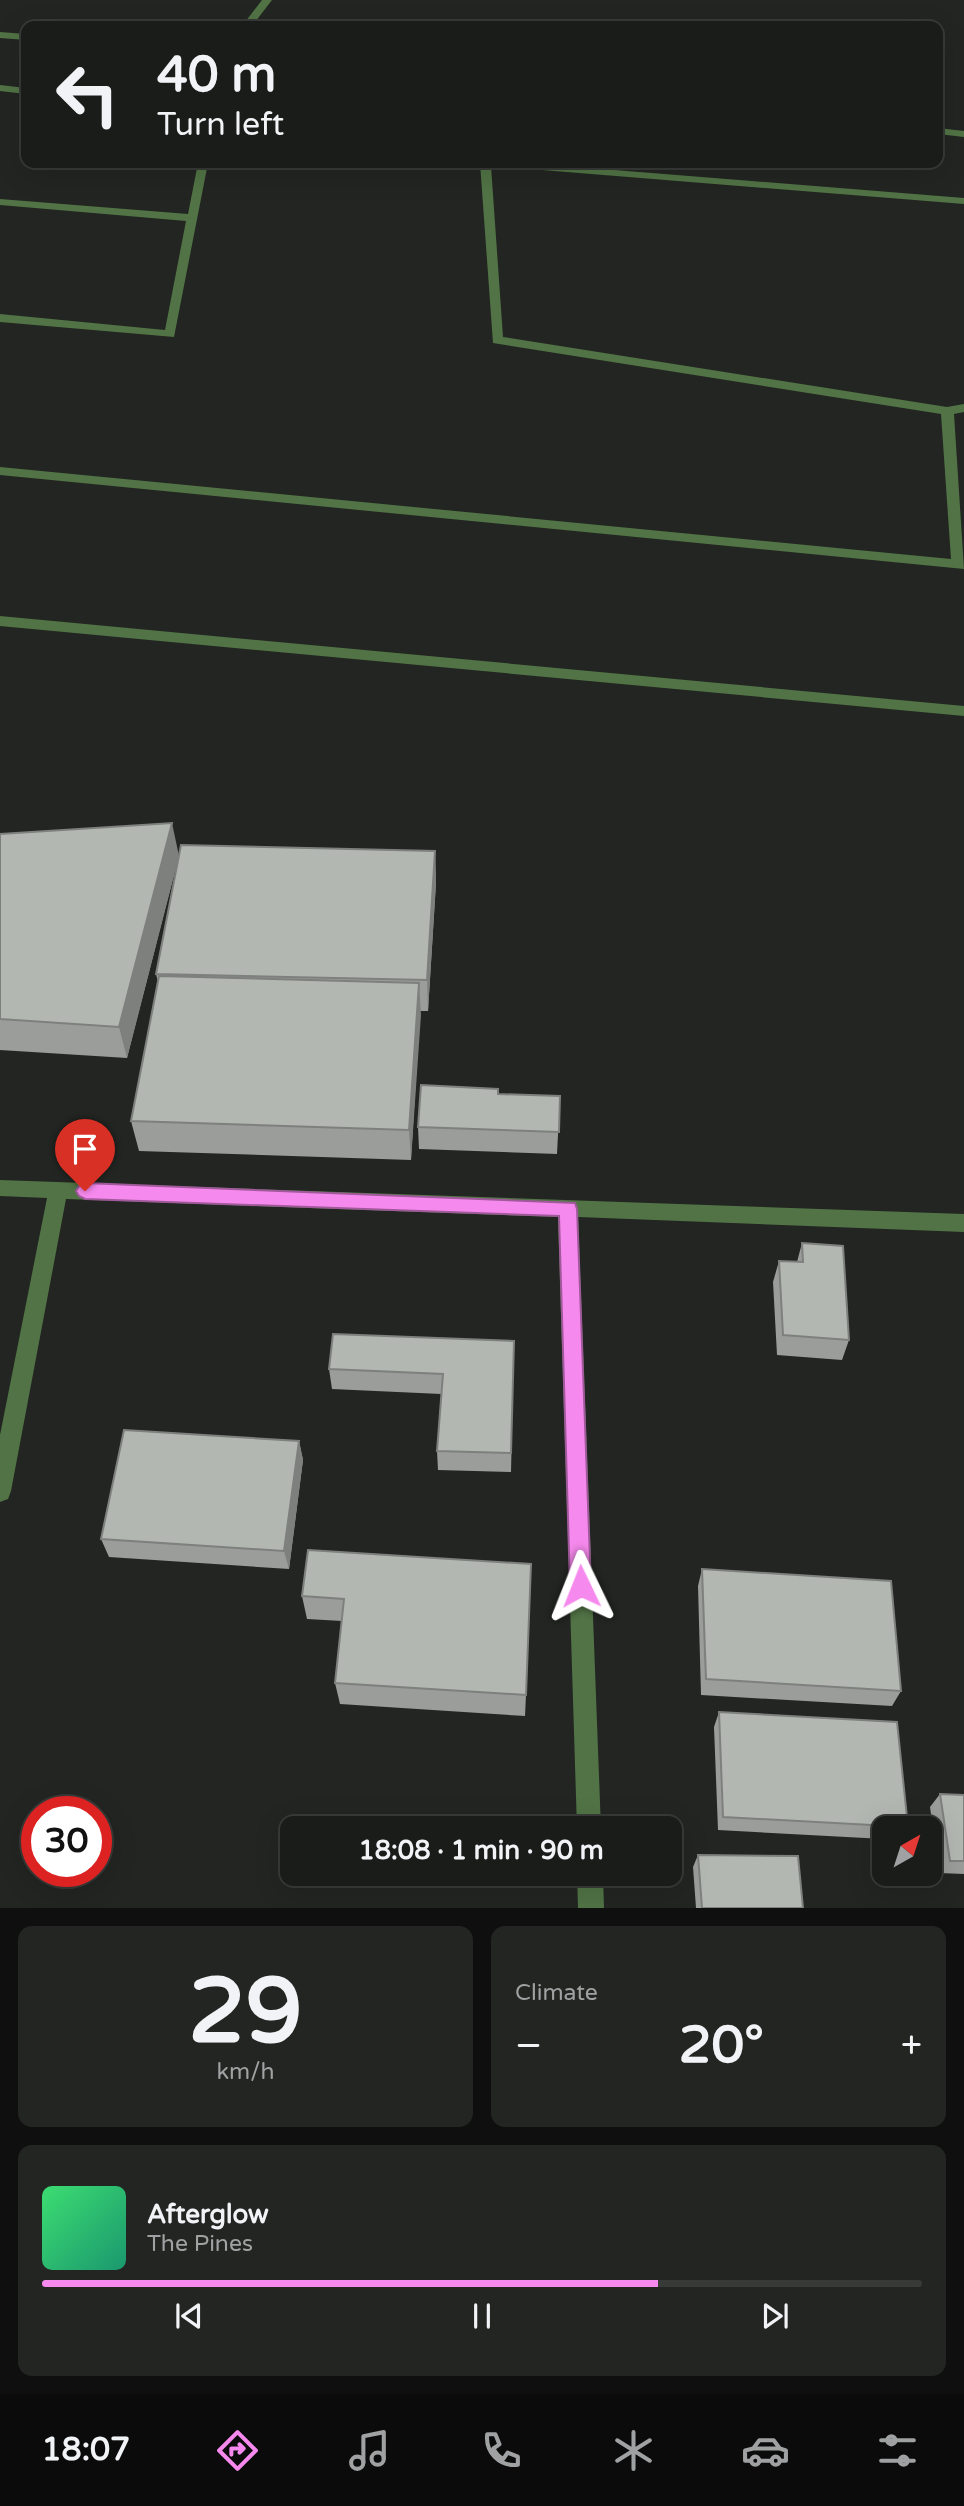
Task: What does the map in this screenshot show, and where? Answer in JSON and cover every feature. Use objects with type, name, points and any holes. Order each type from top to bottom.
[{"type":"street","points":[[251,21],[267,0]]},
{"type":"street","points":[[0,35],[21,37]]},
{"type":"street","points":[[0,88],[21,90]]},
{"type":"street","points":[[943,132],[964,134]]},
{"type":"street","points":[[0,318],[170,334],[202,168]]},
{"type":"street","points":[[488,168],[496,340],[947,411],[964,408]]},
{"type":"street","points":[[551,168],[964,201]]},
{"type":"street","points":[[0,202],[193,218]]},
{"type":"street","points":[[0,471],[962,565],[947,411]]},
{"type":"street","points":[[0,621],[964,711]]},
{"type":"street","points":[[0,1188],[964,1223]]},
{"type":"street","points":[[0,1491],[58,1190]]},
{"type":"street","points":[[568,1209],[589,1816]]},
{"type":"street","points":[[590,1886],[591,1908]]},
{"type":"building","points":[[172,823],[119,1027],[0,1019],[0,834]]},
{"type":"building","points":[[181,845],[435,851],[427,980],[156,974]]},
{"type":"building","points":[[159,976],[419,983],[409,1130],[131,1121]]},
{"type":"building","points":[[421,1085],[498,1089],[498,1094],[560,1096],[559,1132],[418,1127]]},
{"type":"building","points":[[802,1243],[843,1246],[849,1340],[783,1335],[779,1261],[803,1262]]},
{"type":"building","points":[[333,1334],[514,1341],[511,1453],[437,1451],[443,1374],[329,1369]]},
{"type":"building","points":[[124,1430],[299,1441],[284,1551],[101,1539]]},
{"type":"building","points":[[308,1550],[531,1564],[526,1695],[335,1683],[344,1599],[302,1596]]},
{"type":"building","points":[[702,1569],[891,1581],[901,1691],[706,1679]]},
{"type":"building","points":[[719,1712],[897,1722],[907,1816],[872,1816],[872,1825],[723,1817]]},
{"type":"building","points":[[940,1794],[964,1795],[964,1861],[950,1861]]},
{"type":"building","points":[[698,1855],[798,1856],[803,1908],[702,1908]]},
{"type":"route","points":[[85,1191],[568,1209],[581,1586]]}]
